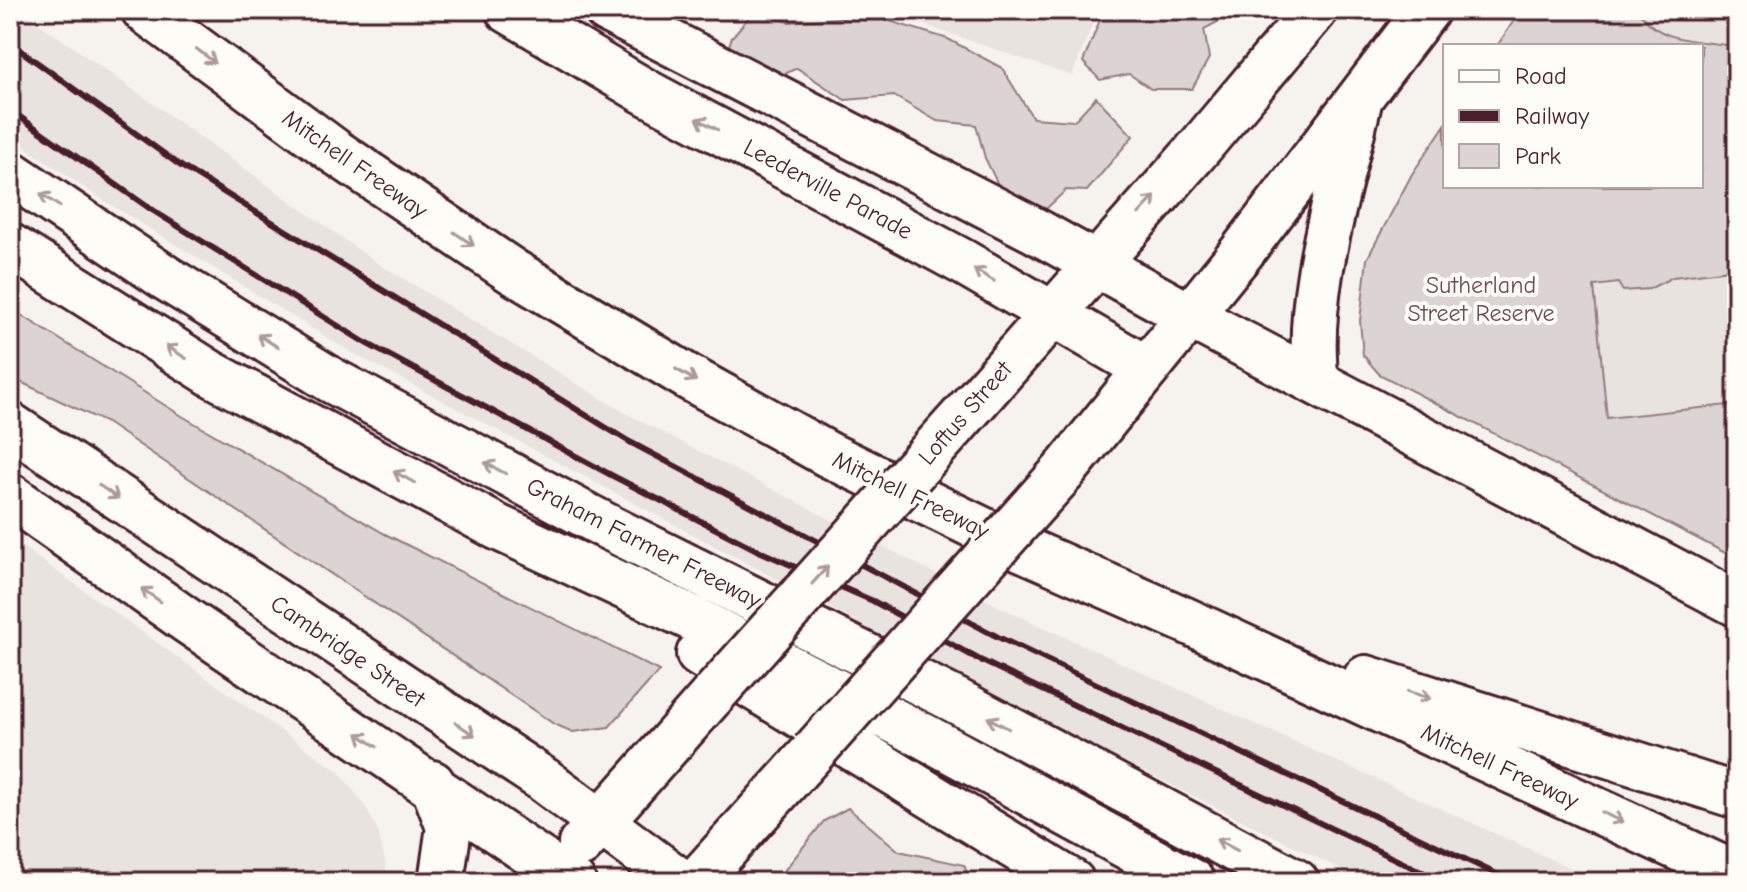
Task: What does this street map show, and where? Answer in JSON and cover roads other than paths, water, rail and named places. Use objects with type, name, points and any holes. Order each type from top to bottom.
[{"type":"main road","name":"Mitchell Freeway","points":[[144,10],[337,153],[512,271],[688,377],[829,455],[1016,546],[1185,620],[1737,875]]},
{"type":"main road","name":"Leederville Parade","points":[[508,10],[644,91],[963,262],[1147,369]]},
{"type":"main road","points":[[607,10],[1096,264],[1737,604]]},
{"type":"main road","name":"Loftus Street","points":[[557,878],[685,727],[1214,131],[1315,10]]},
{"type":"main road","points":[[696,882],[1081,451],[1359,102],[1427,10]]},
{"type":"main road","points":[[1316,382],[1312,355],[1315,306],[1359,102]]},
{"type":"main road","name":"Graham Farmer Freeway","points":[[10,173],[166,278],[331,380],[610,528],[953,699],[1296,882]]},
{"type":"main road","points":[[10,246],[212,374],[497,527],[696,620],[924,736],[1192,882]]},
{"type":"main road","name":"Cambridge Street","points":[[10,425],[544,780],[681,882]]},
{"type":"main road","points":[[10,496],[189,622],[432,783],[557,878]]},
{"type":"main road","points":[[497,527],[885,770],[1072,882]]},
{"type":"main road","points":[[1185,620],[1737,796]]},
{"type":"main road","points":[[432,783],[449,827],[441,882]]},
{"type":"railway","points":[[10,43],[181,166],[628,441],[998,637],[1513,882]]},
{"type":"railway","points":[[10,110],[152,210],[364,342],[759,551],[873,601],[978,659],[1443,882]]},
{"type":"park label","name":"Sutherland Street Reserve","points":[[1481,299]]}]
